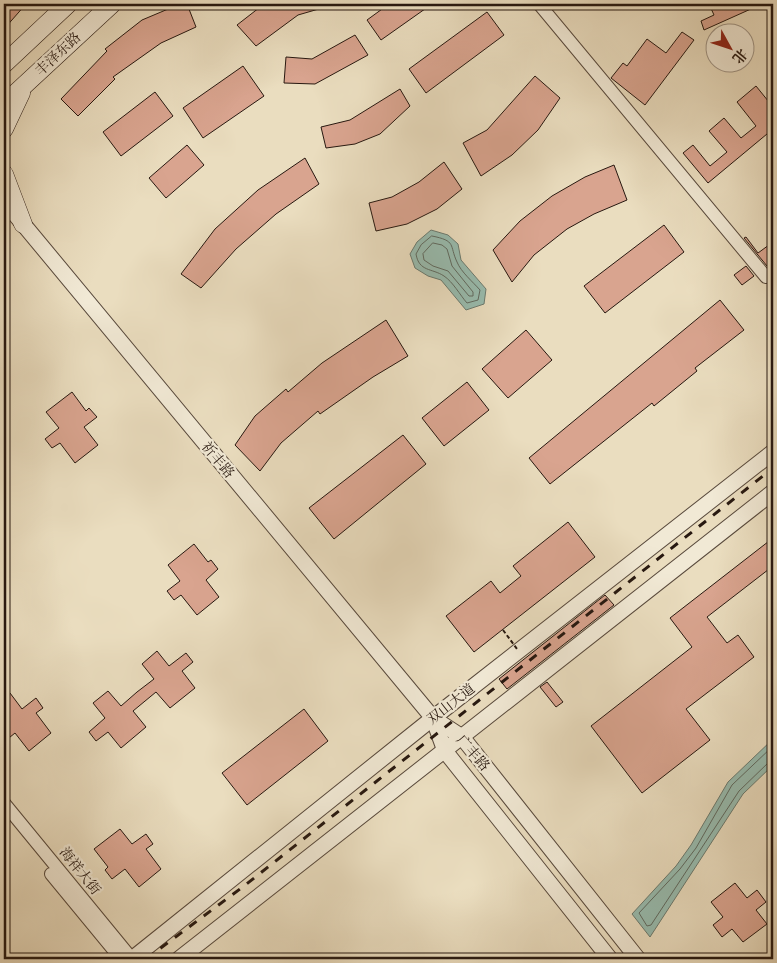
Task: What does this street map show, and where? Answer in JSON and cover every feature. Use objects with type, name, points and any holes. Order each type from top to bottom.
[{"type":"main road","points":[[4,64],[68,4]]},
{"type":"main road","name":"丰泽东路","points":[[4,104],[112,4]]},
{"type":"main road","points":[[4,129],[13,107],[30,80]]},
{"type":"main road","points":[[4,174],[23,224]]},
{"type":"street","points":[[539,4],[766,277]]},
{"type":"street","name":"祈丰路","points":[[4,201],[433,718]]},
{"type":"street","name":"双山大道","points":[[132,959],[433,718],[773,452]]},
{"type":"street","points":[[179,959],[773,492]]},
{"type":"street","name":"广丰路","points":[[433,718],[462,737],[638,959]]},
{"type":"street","name":"广丰路","points":[[433,718],[445,751],[610,959]]},
{"type":"street","name":"海祥大街","points":[[4,803],[132,959]]},
{"type":"street","name":"海祥大街","points":[[4,816],[121,959]]},
{"type":"path","points":[[503,630],[517,649]]},
{"type":"water","points":[[431,230],[448,235],[458,244],[461,260],[486,289],[484,304],[466,310],[441,280],[428,276],[415,268],[410,254],[417,242]]},
{"type":"water","points":[[773,739],[773,765],[743,794],[650,937],[632,914],[676,866],[691,845],[728,782]]},
{"type":"building","points":[[4,4],[26,4],[4,29]]},
{"type":"building","points":[[180,4],[187,4],[196,27],[161,43],[113,77],[115,79],[78,116],[61,99],[107,51],[105,49],[142,20]]},
{"type":"building","points":[[264,4],[329,4],[329,6],[298,15],[256,46],[237,25]]},
{"type":"building","points":[[389,4],[432,4],[381,40],[367,20]]},
{"type":"building","points":[[709,4],[762,4],[722,22],[704,22],[704,30],[701,21],[714,15]]},
{"type":"building","points":[[487,12],[504,35],[426,93],[409,69]]},
{"type":"building","points":[[682,32],[694,40],[645,105],[611,78],[623,63],[627,66],[647,39],[666,53]]},
{"type":"building","points":[[355,35],[368,55],[315,84],[284,83],[286,57],[312,59]]},
{"type":"building","points":[[243,66],[264,96],[203,138],[183,108]]},
{"type":"building","points":[[535,76],[560,98],[538,130],[512,155],[481,176],[463,143],[487,130]]},
{"type":"building","points":[[756,86],[773,107],[773,129],[708,183],[683,153],[693,145],[710,166],[727,152],[709,131],[724,118],[741,138],[756,126],[737,102]]},
{"type":"building","points":[[400,89],[410,106],[380,134],[355,144],[326,148],[321,127],[350,120]]},
{"type":"building","points":[[155,92],[173,116],[121,156],[103,132]]},
{"type":"building","points":[[187,145],[204,165],[166,198],[149,178]]},
{"type":"building","points":[[305,158],[319,184],[276,214],[236,249],[201,288],[181,274],[215,229],[258,190]]},
{"type":"building","points":[[444,162],[462,189],[437,209],[407,224],[376,231],[369,203],[392,197],[419,182]]},
{"type":"building","points":[[614,165],[627,200],[594,214],[567,229],[534,255],[512,282],[493,250],[520,221],[552,196],[585,177]]},
{"type":"building","points":[[664,225],[684,252],[605,313],[584,286]]},
{"type":"building","points":[[746,237],[758,253],[773,242],[773,262],[767,266],[744,238]]},
{"type":"building","points":[[746,266],[754,276],[742,285],[734,275]]},
{"type":"building","points":[[720,300],[744,330],[695,368],[697,371],[654,406],[652,403],[550,484],[529,458]]},
{"type":"building","points":[[386,320],[408,356],[373,377],[320,414],[318,411],[281,443],[260,471],[235,445],[255,416],[286,389],[288,392],[322,363]]},
{"type":"building","points":[[526,330],[552,360],[508,398],[482,369]]},
{"type":"building","points":[[467,382],[489,410],[444,446],[422,418]]},
{"type":"building","points":[[72,392],[86,411],[89,408],[97,417],[84,427],[98,445],[75,463],[60,443],[52,448],[45,439],[59,428],[46,412]]},
{"type":"building","points":[[403,435],[426,464],[334,539],[309,508]]},
{"type":"building","points":[[568,522],[595,557],[474,652],[446,616],[491,581],[500,593],[521,576],[513,566]]},
{"type":"building","points":[[773,538],[773,566],[707,617],[727,643],[738,635],[754,657],[686,709],[710,740],[642,793],[591,726],[692,647],[670,618]]},
{"type":"building","points":[[194,544],[208,562],[211,560],[218,569],[206,580],[219,597],[197,615],[181,595],[174,600],[167,591],[180,581],[168,565]]},
{"type":"building","points":[[605,595],[614,605],[507,689],[499,679]]},
{"type":"building","points":[[157,651],[169,666],[186,653],[193,662],[182,671],[195,688],[170,708],[156,692],[133,711],[146,727],[121,748],[108,732],[96,741],[89,732],[105,718],[93,703],[108,691],[121,706],[154,679],[142,664]]},
{"type":"building","points":[[547,682],[563,702],[556,707],[540,687]]},
{"type":"building","points":[[10,693],[22,709],[36,698],[43,708],[36,713],[51,733],[29,751],[15,733],[4,742],[4,697]]},
{"type":"building","points":[[304,709],[328,741],[247,805],[222,773]]},
{"type":"building","points":[[120,829],[132,844],[146,834],[153,844],[146,849],[161,869],[139,887],[125,869],[112,879],[105,870],[108,867],[94,849]]},
{"type":"building","points":[[735,883],[747,898],[757,890],[766,902],[756,910],[767,924],[743,942],[732,929],[722,937],[713,925],[723,917],[711,902]]},
{"type":"railway","points":[[146,959],[244,886],[773,468]]}]
